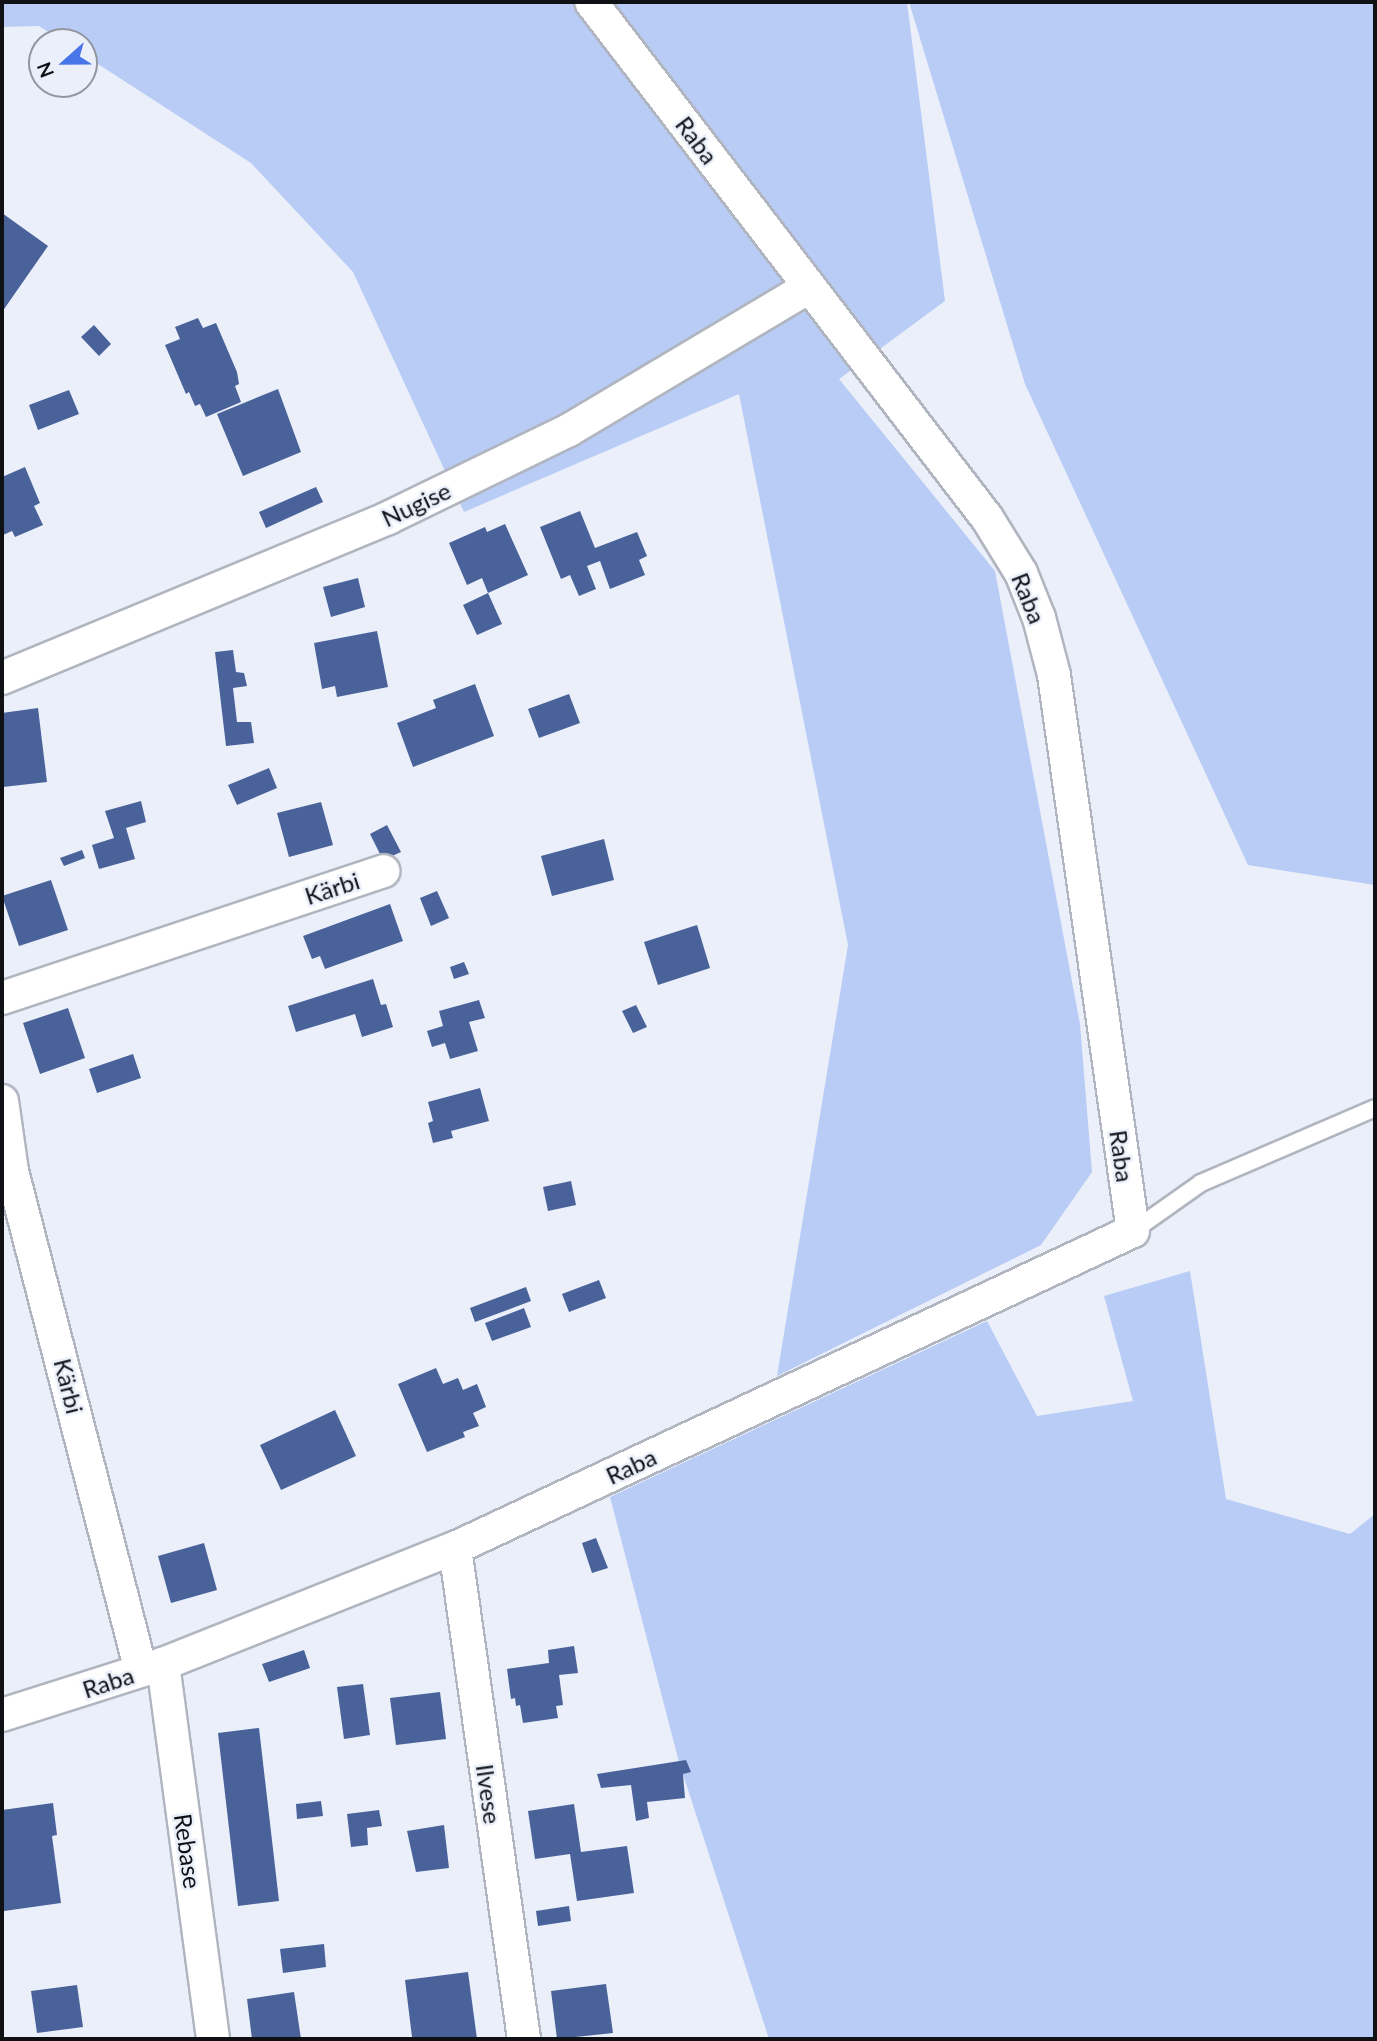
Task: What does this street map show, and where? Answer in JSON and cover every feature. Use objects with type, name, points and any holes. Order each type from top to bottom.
[{"type":"street","name":"Raba","points":[[2,1715],[152,1667],[455,1548],[1133,1231],[1054,675],[1039,618],[1021,573],[987,517],[591,2]]},
{"type":"street","name":"Nugise","points":[[2,678],[388,518],[509,460],[569,430],[809,287]]},
{"type":"street","name":"Kärbi","points":[[2,998],[383,871]]},
{"type":"street","name":"Kärbi","points":[[2,1101],[12,1171],[152,1667]]},
{"type":"street","name":"Ilvese","points":[[455,1548],[524,2039]]},
{"type":"street","name":"Rebase","points":[[152,1667],[213,2039]]},
{"type":"lane","points":[[1133,1231],[1201,1183],[1375,1108]]},
{"type":"shaded area","points":[[2,2],[907,2],[945,301],[839,379],[995,571],[1080,1024],[1092,1172],[1041,1245],[777,1376],[848,945],[739,394],[464,512],[353,272],[251,163],[98,64],[98,28],[2,27]]},
{"type":"shaded area","points":[[909,2],[1375,2],[1375,885],[1248,865],[1025,384]]},
{"type":"shaded area","points":[[1190,1271],[1226,1499],[1350,1534],[1375,1514],[1375,2039],[769,2039],[679,1762],[610,1497],[987,1321],[1037,1416],[1133,1401],[1104,1296]]},
{"type":"building","points":[[2,213],[48,246],[2,312]]},
{"type":"building","points":[[198,318],[203,328],[216,323],[237,372],[239,384],[235,386],[241,402],[206,417],[200,404],[195,406],[189,392],[186,394],[165,345],[180,339],[175,327]]},
{"type":"building","points":[[94,325],[111,344],[99,356],[81,337]]},
{"type":"building","points":[[278,389],[301,452],[243,476],[217,414]]},
{"type":"building","points":[[69,390],[79,414],[38,430],[29,405]]},
{"type":"building","points":[[25,467],[40,503],[34,506],[43,525],[15,537],[12,531],[3,535],[2,477]]},
{"type":"building","points":[[316,487],[323,502],[266,528],[259,512]]},
{"type":"building","points":[[580,511],[595,548],[637,532],[647,556],[639,560],[645,575],[610,589],[600,561],[587,566],[596,589],[579,596],[570,575],[561,579],[540,527]]},
{"type":"building","points":[[505,524],[528,575],[488,593],[482,578],[467,585],[449,543],[485,527],[487,532]]},
{"type":"building","points":[[358,578],[365,607],[331,617],[323,587]]},
{"type":"building","points":[[488,593],[502,624],[477,635],[463,605]]},
{"type":"building","points":[[377,631],[388,687],[337,697],[335,686],[322,689],[314,643]]},
{"type":"building","points":[[233,650],[236,672],[244,673],[247,686],[233,688],[237,722],[251,722],[254,743],[226,746],[215,652]]},
{"type":"building","points":[[475,684],[494,736],[413,767],[397,723],[436,708],[433,700]]},
{"type":"building","points":[[569,694],[580,723],[539,738],[528,709]]},
{"type":"building","points":[[38,708],[47,782],[3,787],[2,713]]},
{"type":"building","points":[[269,768],[277,788],[237,805],[228,785]]},
{"type":"building","points":[[141,801],[146,822],[126,828],[135,859],[99,869],[92,845],[114,838],[105,811]]},
{"type":"building","points":[[321,802],[333,845],[289,857],[277,813]]},
{"type":"building","points":[[387,825],[401,852],[383,860],[370,834]]},
{"type":"building","points":[[604,839],[614,880],[552,896],[541,856]]},
{"type":"building","points":[[82,850],[85,858],[64,866],[60,858]]},
{"type":"building","points":[[51,880],[68,930],[19,946],[2,896]]},
{"type":"building","points":[[437,891],[449,918],[431,926],[420,898]]},
{"type":"building","points":[[390,904],[403,941],[325,969],[320,956],[312,959],[303,936]]},
{"type":"building","points":[[697,925],[710,968],[658,985],[644,942]]},
{"type":"building","points":[[464,962],[469,974],[454,979],[450,967]]},
{"type":"building","points":[[373,979],[381,1005],[386,1004],[393,1027],[362,1037],[355,1014],[296,1032],[288,1006]]},
{"type":"building","points":[[479,1000],[485,1018],[469,1022],[478,1051],[450,1059],[445,1043],[432,1047],[427,1031],[443,1026],[439,1011]]},
{"type":"building","points":[[636,1005],[647,1027],[633,1033],[622,1011]]},
{"type":"building","points":[[68,1008],[85,1058],[40,1074],[23,1023]]},
{"type":"building","points":[[133,1054],[141,1078],[97,1093],[89,1069]]},
{"type":"building","points":[[480,1088],[489,1121],[451,1131],[453,1138],[433,1143],[428,1123],[433,1121],[428,1102]]},
{"type":"building","points":[[571,1181],[576,1205],[548,1211],[543,1187]]},
{"type":"building","points":[[599,1280],[606,1298],[569,1312],[562,1294]]},
{"type":"building","points":[[526,1287],[531,1301],[475,1322],[470,1308]]},
{"type":"building","points":[[524,1308],[531,1327],[492,1341],[485,1323]]},
{"type":"building","points":[[436,1368],[443,1384],[458,1378],[463,1390],[477,1384],[486,1407],[473,1413],[479,1426],[463,1432],[465,1437],[427,1452],[398,1384]]},
{"type":"building","points":[[335,1410],[356,1456],[281,1490],[260,1445]]},
{"type":"building","points":[[596,1538],[608,1568],[592,1573],[582,1543]]},
{"type":"building","points":[[204,1543],[217,1590],[171,1603],[158,1556]]},
{"type":"building","points":[[574,1646],[578,1673],[559,1675],[563,1705],[556,1706],[558,1718],[523,1723],[520,1705],[516,1706],[515,1698],[511,1699],[507,1669],[549,1663],[548,1650]]},
{"type":"building","points":[[304,1650],[310,1668],[269,1682],[262,1664]]},
{"type":"building","points":[[363,1684],[370,1735],[344,1739],[337,1687]]},
{"type":"building","points":[[440,1692],[446,1739],[396,1745],[390,1698]]},
{"type":"building","points":[[259,1728],[279,1901],[238,1906],[218,1733]]},
{"type":"building","points":[[686,1760],[691,1772],[683,1774],[685,1798],[647,1802],[649,1818],[636,1821],[631,1785],[601,1788],[597,1774]]},
{"type":"building","points":[[321,1801],[323,1816],[297,1819],[296,1804]]},
{"type":"building","points":[[53,1803],[57,1835],[52,1836],[61,1903],[4,1911],[2,1810]]},
{"type":"building","points":[[574,1804],[581,1852],[627,1846],[634,1893],[577,1901],[570,1854],[535,1859],[528,1811]]},
{"type":"building","points":[[379,1810],[382,1826],[367,1828],[368,1845],[351,1847],[347,1814]]},
{"type":"building","points":[[444,1825],[449,1868],[416,1872],[407,1831]]},
{"type":"building","points":[[569,1906],[571,1921],[538,1926],[536,1911]]},
{"type":"building","points":[[324,1944],[326,1967],[283,1973],[280,1949]]},
{"type":"building","points":[[468,1972],[477,2039],[406,2039],[412,2037],[405,1980]]},
{"type":"building","points":[[606,1984],[613,2033],[557,2039],[551,1991]]},
{"type":"building","points":[[77,1985],[83,2027],[37,2033],[31,1991]]},
{"type":"building","points":[[294,1992],[301,2039],[252,2039],[247,1999]]}]
